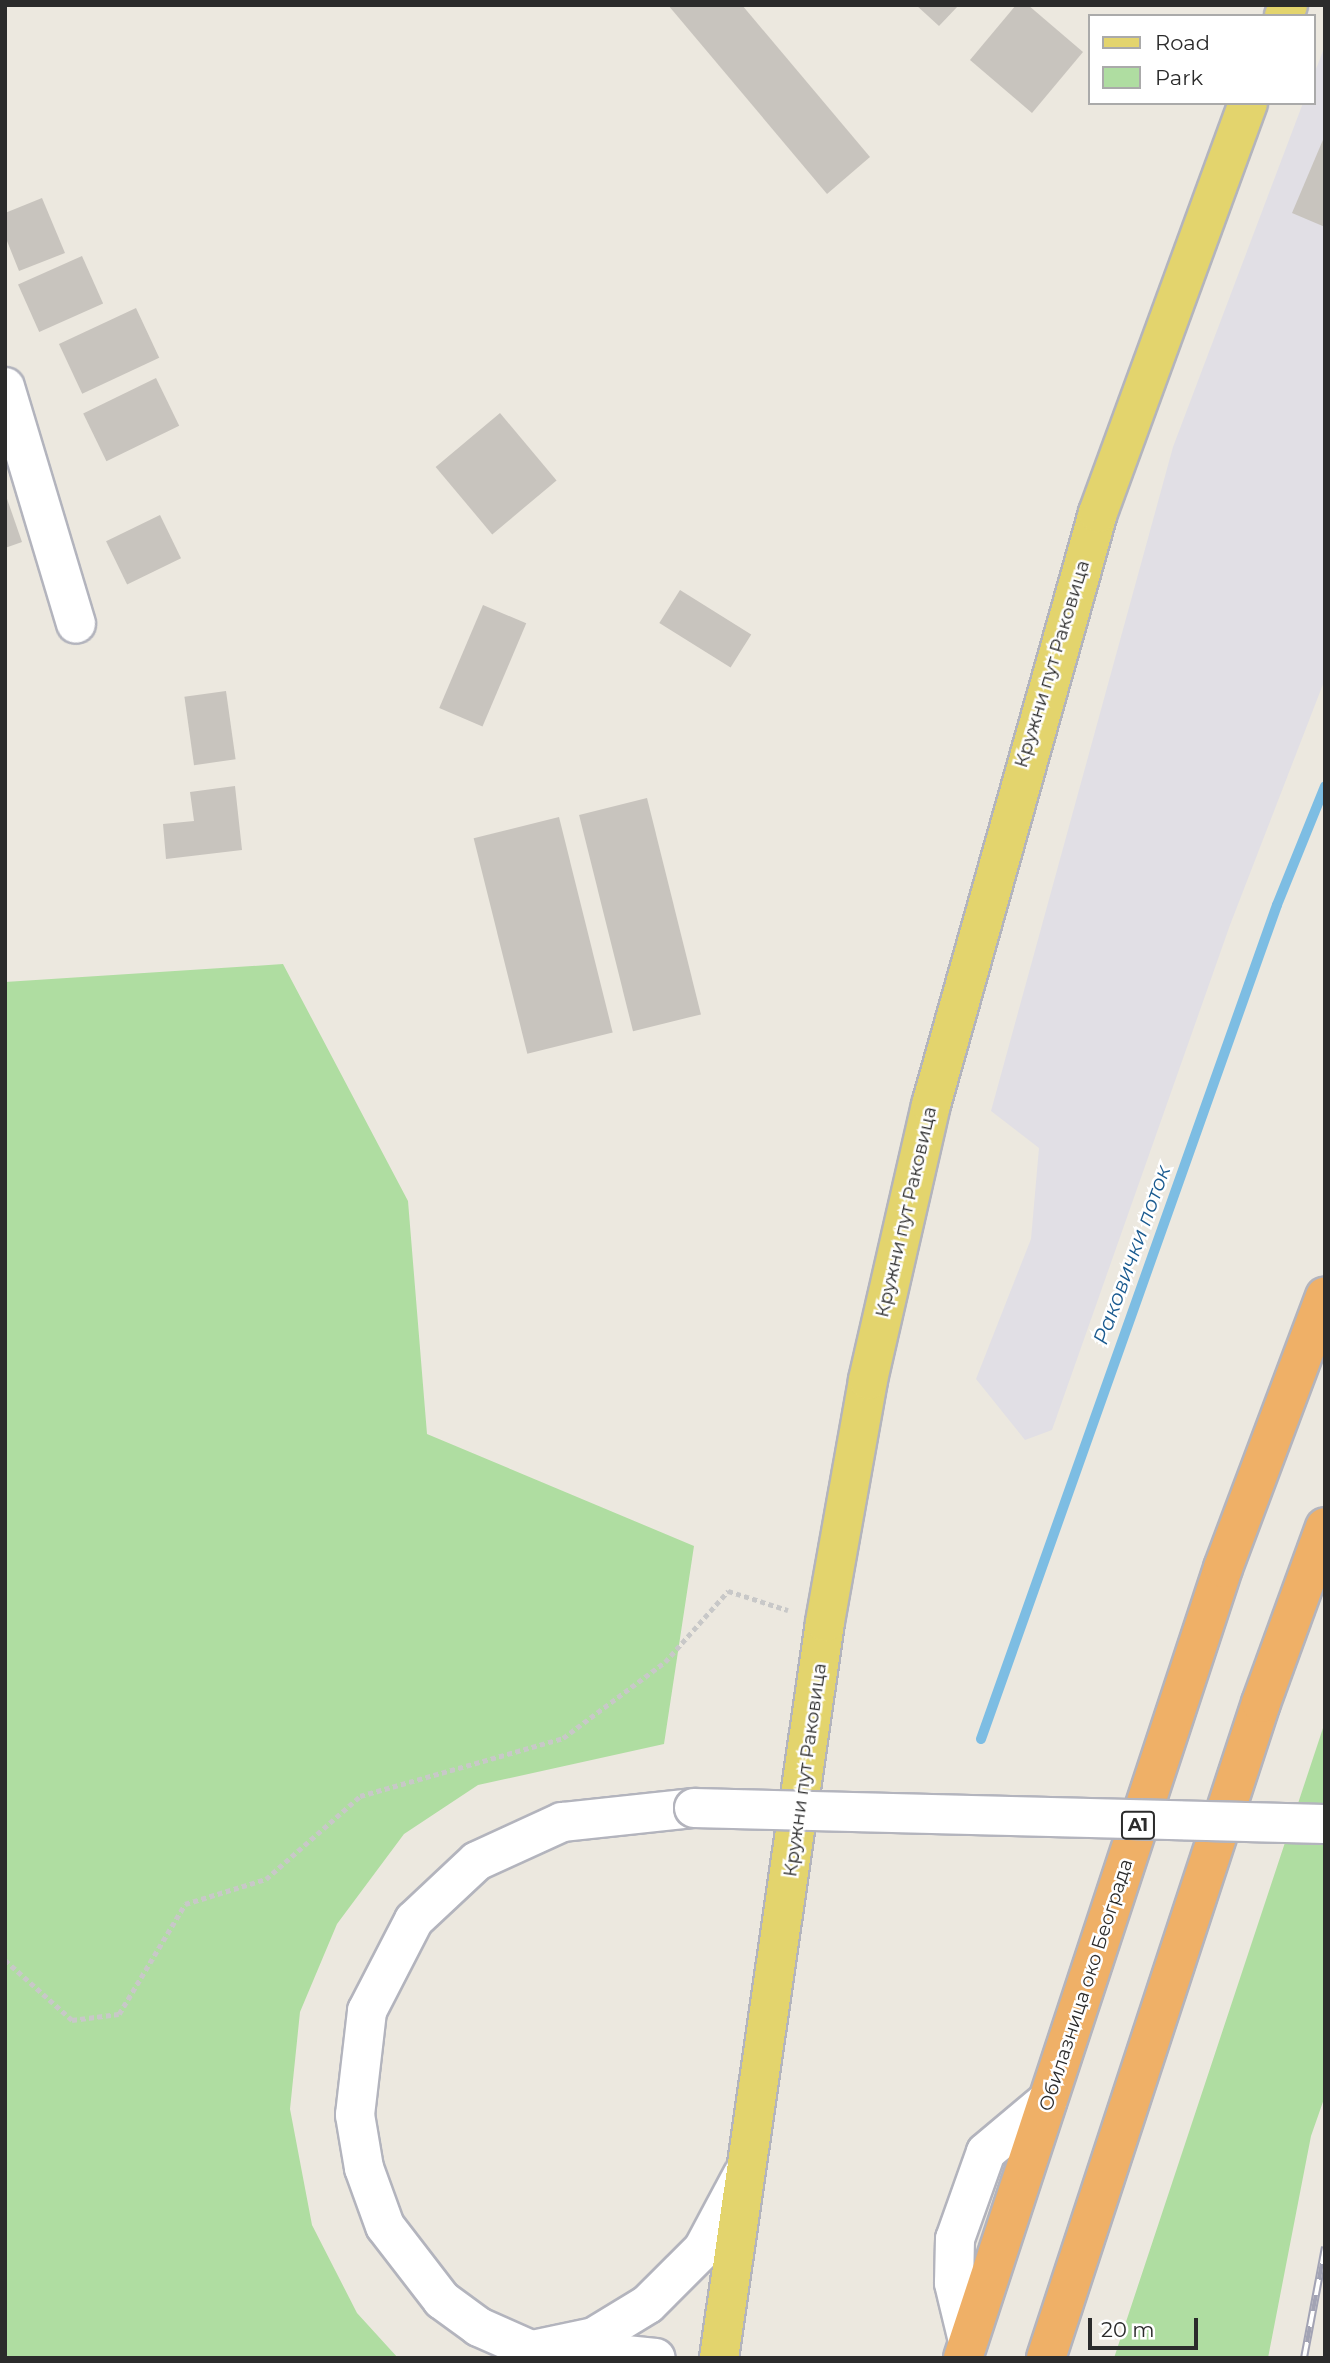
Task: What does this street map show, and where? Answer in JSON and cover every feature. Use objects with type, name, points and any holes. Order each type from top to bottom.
[{"type":"highway","name":"Обилазница око Београда","points":[[965,2349],[1223,1568],[1325,1296]]},
{"type":"highway","points":[[1046,2358],[1261,1703],[1325,1527]]},
{"type":"main road","name":"Кружни пут Раковица","points":[[719,2358],[752,2156],[825,1622],[868,1380],[985,897],[1098,513],[1247,105]]},
{"type":"street","points":[[5,387],[76,624]]},
{"type":"street","points":[[656,2358],[628,2351],[541,2355],[480,2327],[442,2300],[385,2226],[364,2168],[355,2115],[368,2011],[414,1920],[477,1861],[562,1822],[695,1808],[1325,1824]]},
{"type":"street","points":[[541,2355],[605,2333],[678,2279],[703,2249],[752,2156]]},
{"type":"path","points":[[5,1960],[72,2020],[119,2014],[185,1904],[266,1879],[360,1796],[563,1738],[665,1662],[728,1591],[825,1622]]},
{"type":"shaded area","points":[[1325,46],[1325,679],[1230,925],[1052,1430],[1025,1440],[976,1379],[1031,1239],[1039,1148],[991,1111],[1173,447],[1302,105],[1316,105],[1316,69]]},
{"type":"green space","points":[[283,964],[408,1201],[427,1434],[694,1546],[664,1744],[478,1785],[404,1834],[337,1924],[300,2012],[290,2109],[312,2225],[357,2313],[398,2358],[5,2358],[5,982]]},
{"type":"green space","points":[[1325,1722],[1325,2096],[1311,2136],[1268,2358],[1114,2358]]},
{"type":"building","points":[[668,5],[742,5],[870,157],[827,194]]},
{"type":"building","points":[[916,5],[959,5],[939,26]]},
{"type":"building","points":[[1016,5],[1028,5],[1083,52],[1032,113],[970,60]]},
{"type":"building","points":[[1325,135],[1325,227],[1292,213]]},
{"type":"building","points":[[42,198],[65,253],[19,271],[5,236],[5,213]]},
{"type":"building","points":[[82,256],[103,304],[39,332],[18,284]]},
{"type":"building","points":[[136,308],[159,358],[82,394],[59,344]]},
{"type":"building","points":[[156,378],[179,426],[106,461],[83,414]]},
{"type":"building","points":[[500,413],[557,480],[492,534],[436,467]]},
{"type":"building","points":[[5,493],[22,542],[5,548]]},
{"type":"building","points":[[160,515],[181,558],[127,584],[106,541]]},
{"type":"building","points":[[680,590],[751,635],[731,668],[659,623]]},
{"type":"building","points":[[483,605],[526,623],[483,726],[439,708]]},
{"type":"building","points":[[226,691],[236,759],[194,765],[184,697]]},
{"type":"building","points":[[235,786],[242,850],[166,859],[163,824],[194,821],[190,792]]},
{"type":"building","points":[[647,798],[701,1014],[633,1031],[579,815]]},
{"type":"building","points":[[559,817],[613,1032],[527,1054],[474,838]]},
{"type":"waterway","name":"Раковички поток","points":[[981,1739],[1277,905],[1325,786]]},
{"type":"railway","points":[[1304,2358],[1325,2247]]}]
